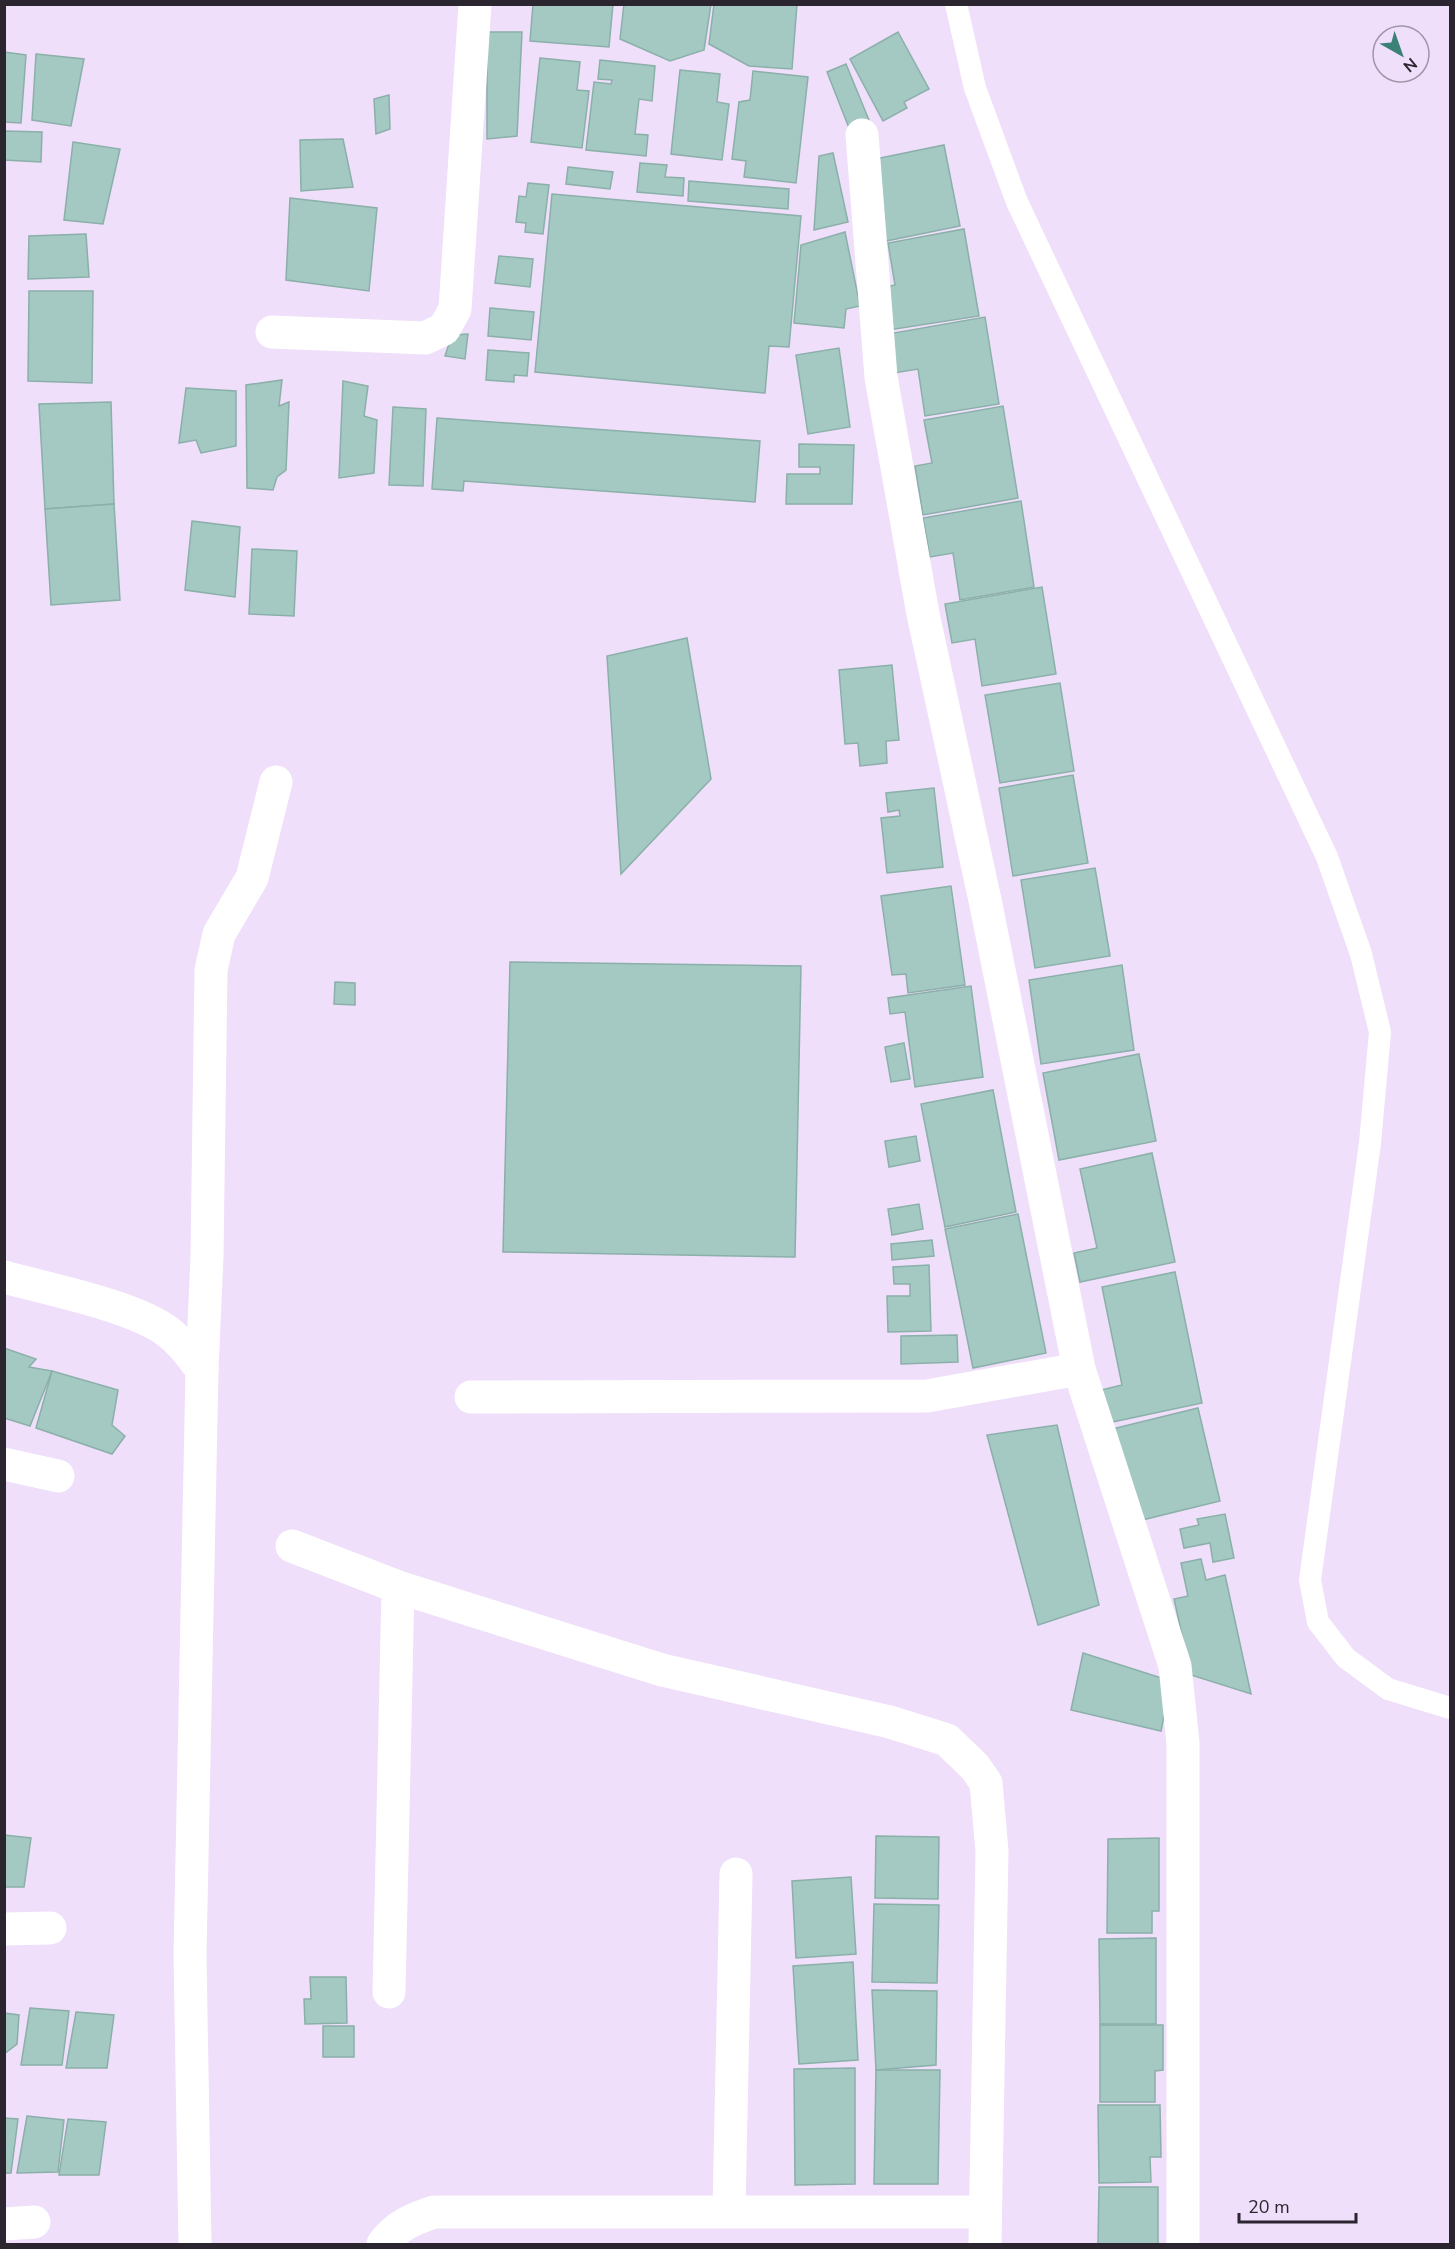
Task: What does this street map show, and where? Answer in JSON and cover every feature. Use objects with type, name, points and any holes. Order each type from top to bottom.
[{"type":"street","points":[[272,332],[425,338],[444,329],[455,309],[475,4]]},
{"type":"street","points":[[861,135],[880,377],[923,614],[983,893],[1079,1369],[1175,1666],[1183,1743],[1183,2244]]},
{"type":"street","points":[[195,2244],[190,1955],[202,1370],[207,1256],[211,970],[219,934],[252,878],[276,782]]},
{"type":"street","points":[[4,1277],[93,1302],[162,1328],[182,1343],[202,1370]]},
{"type":"street","points":[[471,1397],[927,1396],[1079,1369]]},
{"type":"street","points":[[4,1464],[58,1476]]},
{"type":"street","points":[[292,1546],[398,1587],[662,1670],[902,1726],[947,1740],[975,1767],[986,1783],[992,1851],[985,2244]]},
{"type":"street","points":[[389,1992],[398,1587]]},
{"type":"street","points":[[729,2211],[736,1874]]},
{"type":"street","points":[[4,1929],[50,1928]]},
{"type":"street","points":[[383,2244],[392,2233],[409,2221],[434,2212],[985,2212]]},
{"type":"lane","points":[[956,4],[975,87],[1017,202],[1327,857],[1361,954],[1380,1032],[1370,1143],[1310,1580],[1318,1622],[1346,1658],[1388,1689],[1450,1708]]},
{"type":"building","points":[[533,4],[613,4],[609,47],[530,41]]},
{"type":"building","points":[[624,4],[711,4],[704,50],[670,61],[620,39]]},
{"type":"building","points":[[714,4],[797,4],[792,69],[749,66],[709,44]]},
{"type":"building","points":[[487,32],[522,32],[517,136],[487,139]]},
{"type":"building","points":[[898,32],[929,89],[904,102],[907,108],[883,121],[850,59]]},
{"type":"building","points":[[4,52],[26,55],[21,123],[4,122]]},
{"type":"building","points":[[36,54],[84,59],[71,126],[32,120]]},
{"type":"building","points":[[540,58],[580,62],[577,90],[589,91],[582,148],[531,142]]},
{"type":"building","points":[[600,60],[655,66],[652,101],[639,99],[635,134],[648,135],[646,156],[586,150],[594,82],[611,84],[612,80],[598,79]]},
{"type":"building","points":[[846,64],[871,125],[851,133],[827,72]]},
{"type":"building","points":[[680,70],[720,74],[717,102],[729,104],[722,160],[671,154]]},
{"type":"building","points":[[753,71],[808,77],[796,183],[744,177],[746,161],[732,159],[739,102],[750,100]]},
{"type":"building","points":[[389,95],[390,129],[376,134],[374,99]]},
{"type":"building","points":[[4,131],[42,132],[41,162],[4,160]]},
{"type":"building","points":[[343,139],[353,187],[301,191],[300,140]]},
{"type":"building","points":[[73,142],[120,149],[103,224],[64,220]]},
{"type":"building","points":[[944,145],[960,226],[886,241],[870,160]]},
{"type":"building","points":[[833,153],[848,222],[814,230],[819,156]]},
{"type":"building","points":[[640,163],[667,165],[665,177],[684,178],[683,196],[637,192]]},
{"type":"building","points":[[568,167],[613,172],[610,189],[566,184]]},
{"type":"building","points":[[689,181],[789,189],[788,209],[688,201]]},
{"type":"building","points":[[528,183],[549,185],[543,234],[525,232],[526,223],[516,222],[519,196],[526,197]]},
{"type":"building","points":[[552,194],[801,216],[789,347],[769,346],[765,393],[535,372]]},
{"type":"building","points":[[290,198],[377,208],[369,291],[286,280]]},
{"type":"building","points":[[964,229],[979,316],[889,330],[881,288],[895,285],[888,243]]},
{"type":"building","points":[[845,232],[860,306],[846,309],[844,328],[794,323],[801,245]]},
{"type":"building","points":[[86,234],[89,277],[28,279],[29,236]]},
{"type":"building","points":[[499,256],[533,259],[530,287],[495,283]]},
{"type":"building","points":[[29,291],[93,291],[92,383],[28,381]]},
{"type":"building","points":[[490,308],[534,312],[531,340],[488,336]]},
{"type":"building","points":[[985,317],[999,404],[925,416],[918,369],[894,373],[888,334]]},
{"type":"building","points":[[468,334],[465,359],[445,356],[452,335]]},
{"type":"building","points":[[839,348],[850,427],[808,434],[796,355]]},
{"type":"building","points":[[488,350],[529,353],[527,376],[514,375],[514,382],[486,380]]},
{"type":"building","points":[[282,380],[279,406],[289,402],[286,470],[277,477],[273,490],[247,488],[246,385]]},
{"type":"building","points":[[343,381],[368,386],[364,416],[377,420],[374,473],[339,478]]},
{"type":"building","points":[[186,388],[236,391],[236,446],[201,453],[196,440],[179,443]]},
{"type":"building","points":[[111,402],[114,504],[45,509],[39,404]]},
{"type":"building","points":[[1003,406],[1018,498],[923,515],[915,466],[932,463],[924,420]]},
{"type":"building","points":[[393,407],[426,409],[423,486],[389,485]]},
{"type":"building","points":[[437,418],[760,441],[755,502],[464,481],[463,491],[432,489]]},
{"type":"building","points":[[799,444],[854,445],[852,504],[786,504],[787,474],[820,474],[820,467],[799,467]]},
{"type":"building","points":[[1021,501],[1034,587],[960,600],[953,553],[930,557],[923,518]]},
{"type":"building","points":[[114,504],[120,600],[51,605],[45,509]]},
{"type":"building","points":[[192,521],[240,527],[235,597],[185,590]]},
{"type":"building","points":[[252,549],[297,551],[294,616],[249,614]]},
{"type":"building","points":[[1042,587],[1056,674],[982,686],[975,639],[952,643],[945,604]]},
{"type":"building","points":[[687,638],[711,779],[621,874],[607,656]]},
{"type":"building","points":[[892,665],[899,740],[886,741],[887,763],[860,766],[858,743],[845,744],[839,670]]},
{"type":"building","points":[[1060,683],[1074,771],[1000,783],[985,695]]},
{"type":"building","points":[[1073,775],[1088,863],[1013,876],[999,788]]},
{"type":"building","points":[[934,788],[943,867],[887,873],[881,818],[900,816],[899,810],[888,812],[886,793]]},
{"type":"building","points":[[1095,868],[1110,956],[1035,968],[1021,880]]},
{"type":"building","points":[[951,886],[965,985],[908,993],[906,974],[892,975],[881,896]]},
{"type":"building","points":[[510,962],[801,966],[795,1257],[503,1252]]},
{"type":"building","points":[[1122,965],[1134,1050],[1041,1064],[1029,980]]},
{"type":"building","points":[[335,982],[355,983],[355,1005],[334,1004]]},
{"type":"building","points":[[971,986],[983,1077],[915,1087],[905,1012],[890,1014],[888,998]]},
{"type":"building","points":[[904,1043],[910,1079],[891,1082],[885,1047]]},
{"type":"building","points":[[1139,1054],[1156,1141],[1059,1160],[1043,1073]]},
{"type":"building","points":[[993,1090],[1016,1212],[945,1227],[921,1104]]},
{"type":"building","points":[[916,1136],[920,1161],[889,1167],[885,1141]]},
{"type":"building","points":[[1152,1153],[1175,1262],[1080,1282],[1074,1253],[1097,1248],[1080,1169]]},
{"type":"building","points":[[919,1204],[923,1229],[892,1235],[888,1209]]},
{"type":"building","points":[[1018,1214],[1046,1353],[973,1368],[945,1229]]},
{"type":"building","points":[[932,1240],[934,1256],[892,1260],[891,1244]]},
{"type":"building","points":[[929,1265],[931,1331],[888,1332],[887,1296],[910,1296],[910,1284],[894,1284],[893,1267]]},
{"type":"building","points":[[1175,1272],[1202,1403],[1103,1424],[1097,1391],[1122,1385],[1102,1287]]},
{"type":"building","points":[[957,1335],[958,1362],[901,1364],[901,1336]]},
{"type":"building","points":[[4,1348],[36,1359],[29,1367],[52,1371],[30,1426],[4,1418]]},
{"type":"building","points":[[52,1371],[118,1390],[112,1425],[125,1436],[112,1454],[36,1428]]},
{"type":"building","points":[[1198,1408],[1220,1501],[1134,1522],[1112,1429]]},
{"type":"building","points":[[1057,1425],[1099,1605],[1038,1625],[987,1435]]},
{"type":"building","points":[[1225,1514],[1234,1558],[1213,1562],[1210,1543],[1184,1548],[1180,1529],[1199,1525],[1197,1519]]},
{"type":"building","points":[[1201,1559],[1206,1580],[1225,1575],[1251,1694],[1191,1675],[1174,1599],[1188,1596],[1181,1563]]},
{"type":"building","points":[[1083,1653],[1171,1681],[1161,1731],[1071,1710]]},
{"type":"building","points":[[4,1835],[31,1838],[24,1887],[4,1887]]},
{"type":"building","points":[[876,1836],[939,1837],[938,1899],[875,1898]]},
{"type":"building","points":[[1159,1838],[1159,1911],[1152,1911],[1152,1933],[1107,1933],[1108,1839]]},
{"type":"building","points":[[851,1877],[856,1954],[796,1958],[792,1881]]},
{"type":"building","points":[[874,1904],[939,1905],[937,1983],[872,1982]]},
{"type":"building","points":[[1156,1938],[1156,2024],[1100,2024],[1099,1939]]},
{"type":"building","points":[[853,1962],[858,2060],[799,2064],[793,1966]]},
{"type":"building","points":[[310,1977],[346,1977],[347,2023],[305,2024],[304,1999],[311,1999]]},
{"type":"building","points":[[872,1990],[937,1991],[936,2065],[876,2070]]},
{"type":"building","points":[[30,2008],[69,2011],[62,2065],[21,2065]]},
{"type":"building","points":[[76,2012],[114,2015],[107,2068],[66,2068]]},
{"type":"building","points":[[4,2013],[19,2015],[17,2044],[4,2054]]},
{"type":"building","points":[[1100,2025],[1163,2025],[1163,2070],[1155,2071],[1155,2102],[1100,2102]]},
{"type":"building","points":[[323,2026],[354,2026],[354,2057],[323,2057]]},
{"type":"building","points":[[855,2068],[855,2184],[795,2185],[794,2069]]},
{"type":"building","points":[[876,2070],[940,2070],[938,2184],[874,2184]]},
{"type":"building","points":[[1098,2105],[1160,2105],[1161,2157],[1150,2157],[1151,2182],[1099,2183]]},
{"type":"building","points":[[27,2116],[64,2120],[58,2172],[17,2173]]},
{"type":"building","points":[[4,2118],[18,2119],[11,2173],[4,2173]]},
{"type":"building","points":[[68,2119],[106,2122],[99,2175],[59,2175]]},
{"type":"building","points":[[1099,2187],[1158,2187],[1158,2244],[1098,2244]]}]
